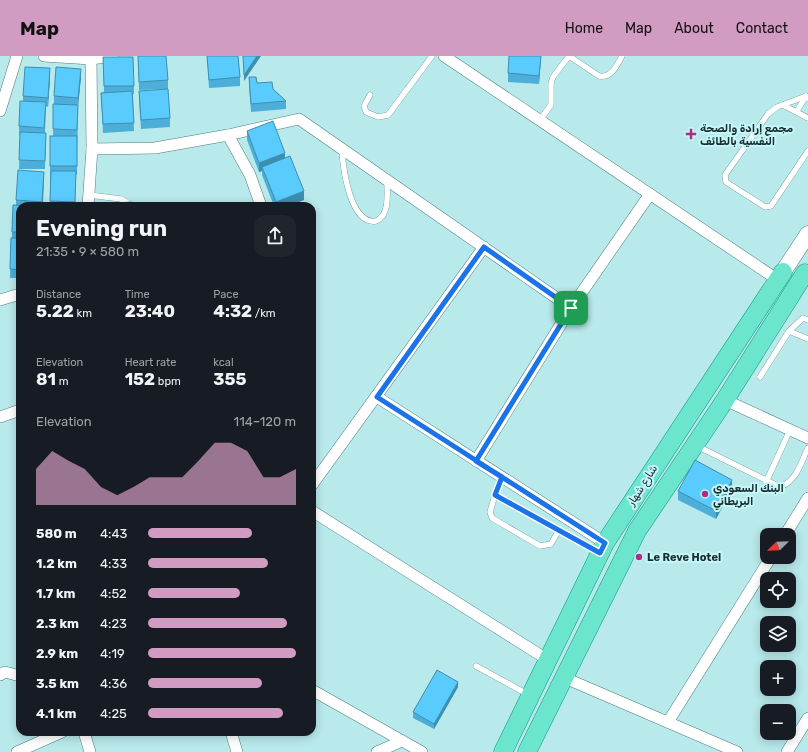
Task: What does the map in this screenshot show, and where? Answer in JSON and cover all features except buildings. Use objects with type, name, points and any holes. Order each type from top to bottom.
[{"type":"main road","points":[[781,276],[805,279]]},
{"type":"main road","name":"شارع شهار","points":[[503,752],[602,548],[781,276]]},
{"type":"main road","name":"شارع شهار","points":[[527,752],[637,531],[805,279]]},
{"type":"street","points":[[0,111],[17,56]]},
{"type":"street","points":[[44,56],[91,58],[113,56]]},
{"type":"street","points":[[444,56],[650,194],[781,276]]},
{"type":"street","points":[[88,201],[92,149],[91,58]]},
{"type":"street","points":[[92,149],[155,148],[228,135],[299,119],[571,308]]},
{"type":"street","points":[[228,135],[250,175],[260,202]]},
{"type":"street","points":[[476,461],[571,308],[650,194]]},
{"type":"street","name":"شارع شهار","points":[[781,276],[808,234]]},
{"type":"street","points":[[316,480],[484,247]]},
{"type":"street","points":[[0,300],[16,295]]},
{"type":"street","points":[[377,397],[502,477],[602,548]]},
{"type":"street","points":[[725,400],[808,438]]},
{"type":"street","points":[[0,417],[16,411]]},
{"type":"street","points":[[789,528],[808,498]]},
{"type":"street","points":[[316,514],[548,660]]},
{"type":"street","points":[[668,722],[767,564]]},
{"type":"street","points":[[0,675],[5,672],[16,675]]},
{"type":"street","points":[[565,678],[737,752]]},
{"type":"street","points":[[316,692],[422,752]]},
{"type":"street","points":[[787,752],[808,718]]},
{"type":"street","points":[[17,752],[53,736]]},
{"type":"street","points":[[85,736],[90,752]]},
{"type":"street","points":[[232,736],[236,752]]},
{"type":"street","points":[[377,752],[402,741]]},
{"type":"lane","points":[[370,95],[364,106],[366,112],[378,117],[388,115],[432,56]]},
{"type":"lane","points":[[540,120],[551,105],[551,83],[553,77],[569,56],[599,76],[604,77],[609,75],[622,56]]},
{"type":"lane","points":[[807,96],[783,105],[768,114],[725,175],[726,182],[765,207],[771,206],[808,151]]},
{"type":"lane","points":[[797,111],[807,96]]},
{"type":"lane","points":[[783,105],[808,118]]},
{"type":"lane","points":[[342,150],[345,180],[348,190],[361,216],[367,221],[376,221],[384,216],[386,210],[387,181]]},
{"type":"lane","points":[[88,201],[121,199],[126,202]]},
{"type":"lane","points":[[760,377],[789,331],[806,318]]},
{"type":"lane","points":[[789,331],[808,339]]},
{"type":"lane","points":[[766,482],[790,430]]},
{"type":"lane","points":[[694,445],[766,482],[780,487],[786,485],[796,475],[808,448]]},
{"type":"lane","points":[[502,477],[490,512],[492,518],[540,546],[551,544],[559,530]]},
{"type":"lane","points":[[495,495],[559,530],[602,548]]},
{"type":"lane","points":[[476,666],[531,696]]},
{"type":"place","name":"مجمع إرادة والصحة النفسية بالطائف","points":[[691,134]]},
{"type":"place","name":"البنك السعودي البريطاني","points":[[705,494]]},
{"type":"place","name":"Le Reve Hotel","points":[[639,557]]},
{"type":"route","points":[[571,308],[476,461],[502,477],[495,495],[600,553],[605,543],[502,477],[476,461],[377,397],[484,247],[571,308]]}]
